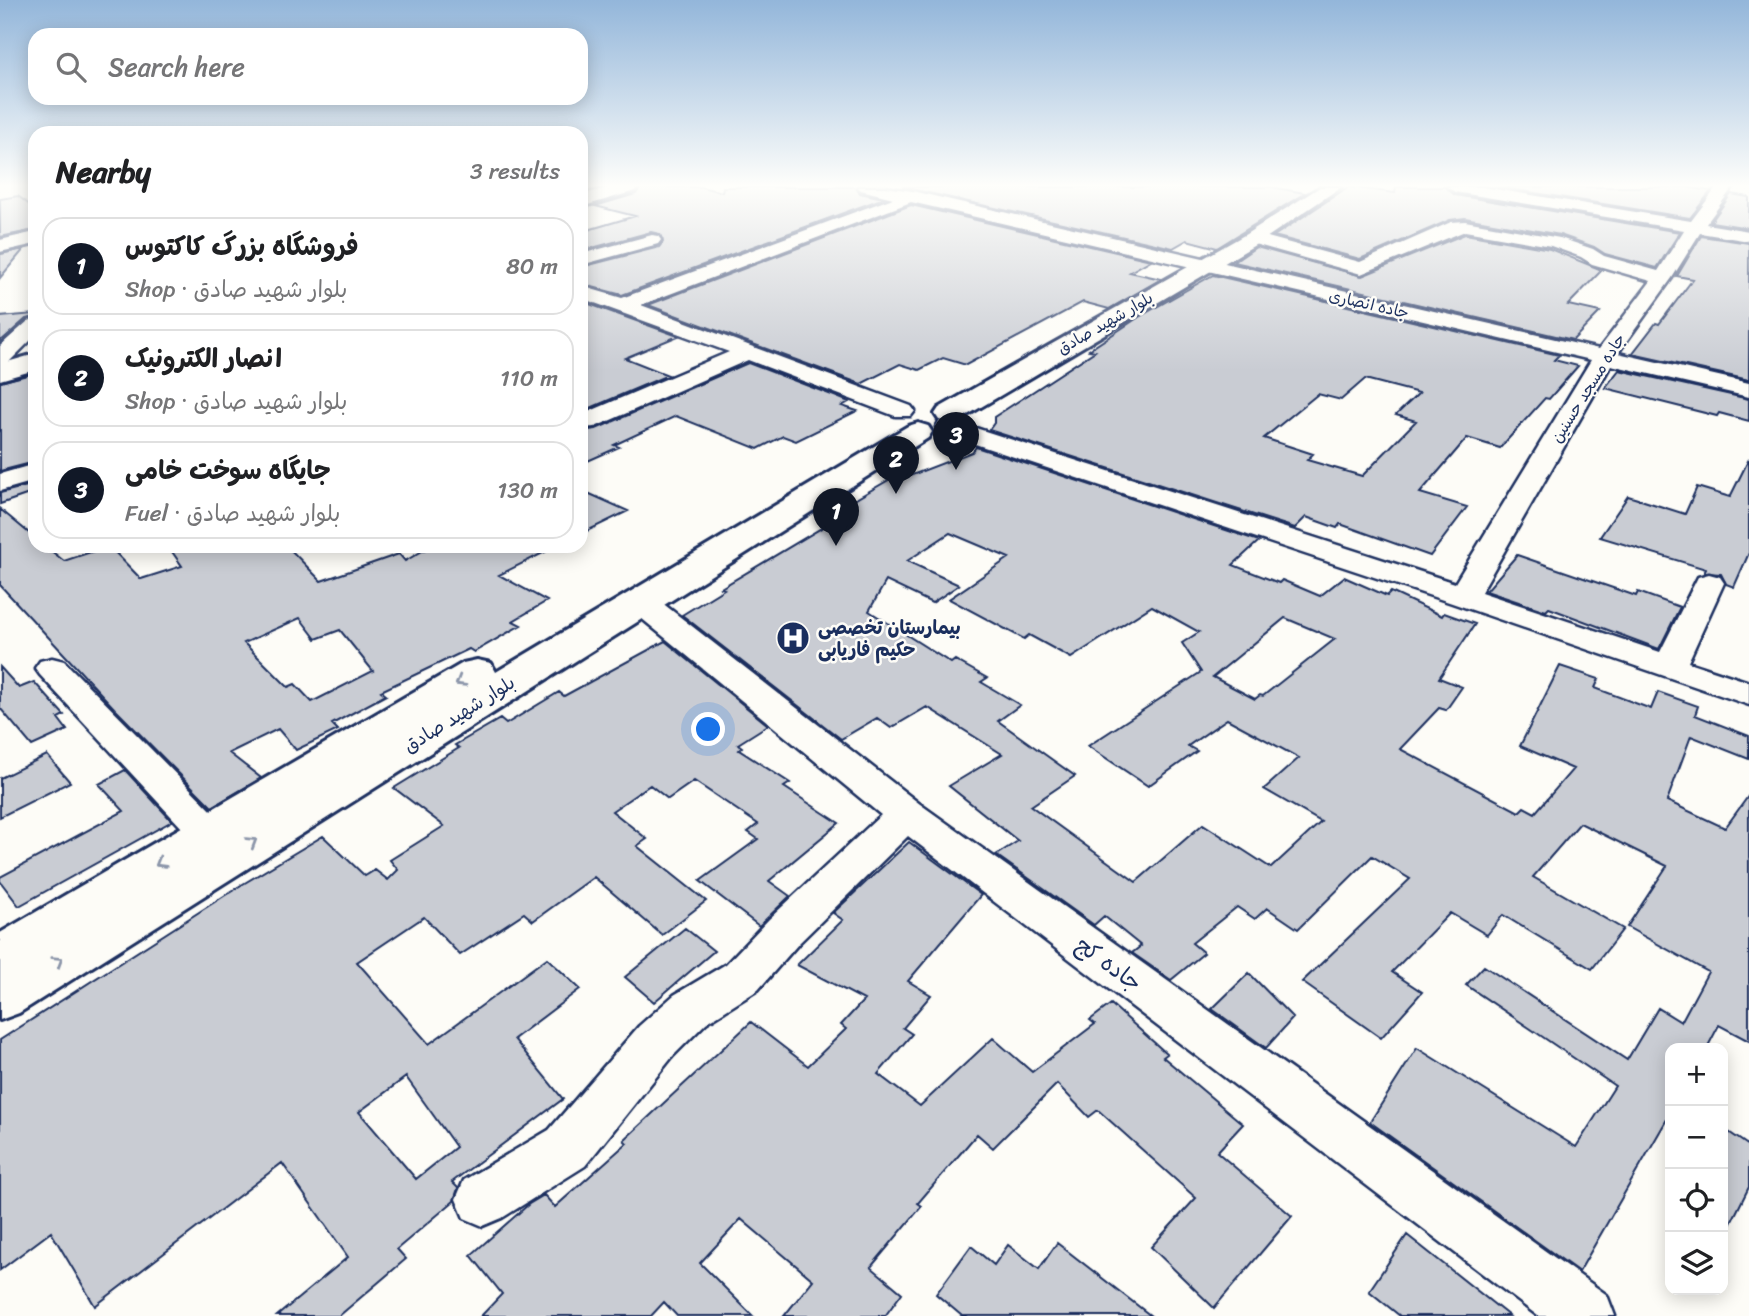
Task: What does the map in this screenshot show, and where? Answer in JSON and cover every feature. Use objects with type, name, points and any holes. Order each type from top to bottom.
[{"type":"main road","name":"بلوار شهید صادق","points":[[0,958],[685,547],[924,419],[1214,248]]},
{"type":"main road","name":"بلوار شهید صادق","points":[[1193,263],[1230,248]]},
{"type":"main road","points":[[0,372],[28,364]]},
{"type":"main road","name":"بلوار شهید صادق","points":[[0,997],[641,602],[924,419]]},
{"type":"street","points":[[588,258],[622,248]]},
{"type":"street","points":[[623,305],[773,248]]},
{"type":"street","name":"جاده انصاری","points":[[1130,248],[1749,390]]},
{"type":"street","points":[[1289,248],[1361,268],[1406,248]]},
{"type":"street","points":[[1573,248],[1598,260],[1663,278]]},
{"type":"street","name":"جاده مسجد حسنین","points":[[1463,596],[1604,357],[1663,278],[1681,248]]},
{"type":"street","points":[[588,294],[924,419],[1463,596],[1749,694]]},
{"type":"street","points":[[0,358],[28,332]]},
{"type":"street","points":[[588,421],[748,352]]},
{"type":"street","points":[[0,483],[28,473]]},
{"type":"street","points":[[1669,667],[1709,583]]},
{"type":"street","name":"جاده کج","points":[[641,602],[906,814],[1586,1316]]},
{"type":"street","points":[[52,668],[210,832]]},
{"type":"street","points":[[483,1199],[567,1148],[656,1041],[690,1009],[742,977],[784,931],[906,814]]},
{"type":"building","points":[[653,248],[748,248],[622,295],[588,286],[588,265]]},
{"type":"building","points":[[797,248],[1100,248],[1151,260],[1130,272],[1161,279],[1109,309],[1083,302],[966,365],[943,358],[919,370],[900,364],[861,384],[648,305]]},
{"type":"building","points":[[1254,248],[1261,248],[1362,276],[1430,248],[1547,248],[1602,270],[1568,305],[1600,312],[1573,340],[1234,262]]},
{"type":"building","points":[[1320,248],[1384,248],[1360,259]]},
{"type":"building","points":[[1596,248],[1670,248],[1657,268],[1605,254]]},
{"type":"building","points":[[1694,248],[1749,248],[1749,380],[1632,354],[1693,279],[1677,276]]},
{"type":"building","points":[[24,249],[0,278],[0,254]]},
{"type":"building","points":[[1213,275],[1559,355],[1554,360],[1578,366],[1500,448],[1467,438],[1420,493],[1467,507],[1430,556],[1340,524],[1337,528],[1306,517],[1295,528],[989,430],[994,423],[994,417],[1095,351],[1089,350],[1139,317]],"holes":[[[1365,379],[1419,393],[1396,415],[1416,421],[1362,476],[1307,460],[1313,454],[1264,438],[1318,394],[1341,400]]]},
{"type":"building","points":[[588,304],[678,336],[625,358],[668,375],[588,409]]},
{"type":"building","points":[[28,315],[28,319],[0,342],[0,317]]},
{"type":"building","points":[[748,363],[849,402],[842,406],[857,411],[796,441],[783,436],[758,449],[676,416],[614,445],[619,447],[588,461],[588,430],[596,429]]},
{"type":"building","points":[[1619,370],[1749,399],[1749,421],[1719,413],[1717,416],[1605,388]]},
{"type":"building","points":[[28,375],[28,464],[0,471],[0,382]]},
{"type":"building","points":[[976,447],[1259,541],[1233,565],[1279,583],[1282,580],[1320,596],[1344,577],[1387,596],[1391,592],[1442,616],[1444,613],[1475,624],[1439,678],[1462,687],[1446,710],[1439,708],[1400,749],[1519,812],[1524,807],[1535,813],[1573,769],[1520,746],[1560,666],[1599,679],[1595,688],[1651,709],[1658,692],[1698,706],[1695,715],[1749,736],[1749,759],[1691,736],[1667,801],[1725,828],[1749,795],[1749,1041],[1719,1025],[1710,1043],[1665,1043],[1665,1123],[1579,1272],[1370,1122],[1417,1048],[1576,1147],[1615,1086],[1466,985],[1484,966],[1627,1060],[1658,1008],[1681,1022],[1708,972],[1627,927],[1667,866],[1580,823],[1533,877],[1623,929],[1592,969],[1503,915],[1487,935],[1450,913],[1392,972],[1422,992],[1381,1038],[1302,982],[1410,879],[1372,856],[1298,929],[1267,908],[1255,919],[1237,907],[1192,943],[1204,953],[1171,980],[1132,953],[1141,946],[1104,916],[1094,925],[996,855],[1018,841],[949,786],[1002,754],[927,707],[891,728],[877,718],[841,739],[682,615],[724,589],[721,588],[838,518],[830,514],[899,474],[907,477],[972,452]],"holes":[[[950,533],[1009,558],[949,599],[1024,639],[1029,635],[1071,658],[1152,606],[1199,632],[1182,643],[1201,672],[1088,746],[1148,786],[1197,751],[1188,746],[1227,719],[1299,758],[1264,789],[1321,822],[1271,868],[1203,824],[1136,882],[1031,806],[1075,776],[998,721],[1020,705],[981,682],[987,678],[955,660],[951,663],[869,611],[886,581],[932,603],[959,585],[907,561]],[[1285,618],[1335,639],[1263,696],[1255,699],[1213,677]]]},
{"type":"building","points":[[1749,459],[1749,553],[1734,587],[1726,584],[1721,574],[1704,573],[1706,569],[1600,537],[1628,496],[1685,514],[1697,487],[1730,497]]},
{"type":"building","points":[[28,486],[28,494],[0,504],[0,493]]},
{"type":"building","points":[[588,493],[628,511],[588,531]]},
{"type":"building","points":[[0,509],[28,532],[28,553],[54,553],[64,561],[88,553],[116,553],[141,579],[182,566],[173,553],[294,553],[321,581],[399,554],[405,561],[419,553],[543,553],[499,575],[547,601],[513,621],[521,625],[474,652],[469,649],[381,691],[386,695],[332,724],[338,730],[296,750],[278,729],[229,753],[261,778],[212,807],[115,709],[0,585]],"holes":[[[300,618],[316,639],[340,630],[373,671],[312,702],[295,684],[288,687],[244,643]]]},
{"type":"building","points":[[1517,555],[1636,596],[1638,592],[1680,607],[1659,649],[1549,608],[1546,611],[1486,591]]},
{"type":"building","points":[[665,641],[768,725],[738,744],[742,747],[739,750],[790,783],[784,787],[839,823],[769,881],[790,896],[759,926],[700,881],[758,839],[748,832],[758,824],[694,781],[668,799],[650,785],[612,811],[647,839],[637,846],[706,901],[662,935],[594,877],[533,921],[524,913],[460,955],[424,917],[357,962],[429,1044],[547,958],[580,989],[514,1039],[563,1099],[452,1182],[458,1188],[454,1201],[397,1249],[406,1259],[339,1316],[277,1316],[348,1257],[282,1163],[95,1306],[51,1232],[0,1270],[0,1040],[238,887],[323,836],[365,876],[375,870],[388,880],[398,870],[390,860],[444,826],[394,788],[459,748],[455,745],[500,719],[506,724],[559,692],[564,696]],"holes":[[[406,1077],[456,1147],[416,1179],[359,1112]]]},
{"type":"building","points":[[0,667],[19,688],[34,682],[64,715],[58,718],[67,730],[32,746],[0,708]]},
{"type":"building","points":[[47,755],[70,782],[0,817],[0,778]]},
{"type":"building","points":[[125,770],[172,821],[19,906],[0,881],[0,877],[124,811],[99,784]]},
{"type":"building","points":[[909,842],[981,895],[908,981],[931,995],[903,1028],[912,1034],[878,1074],[920,1106],[993,1038],[1032,1072],[1095,1024],[1090,1020],[1111,1004],[1167,1054],[1163,1057],[1243,1124],[1217,1152],[1292,1216],[1214,1308],[1151,1247],[1196,1198],[1098,1110],[1089,1117],[1057,1084],[993,1148],[977,1134],[918,1203],[922,1206],[871,1267],[902,1293],[885,1316],[784,1316],[813,1280],[741,1219],[700,1263],[753,1316],[677,1316],[664,1302],[651,1316],[481,1316],[502,1294],[471,1255],[529,1204],[544,1195],[555,1207],[627,1143],[624,1140],[751,1022],[808,1066],[846,1029],[841,1025],[864,1000],[797,965],[843,920],[833,913]]},
{"type":"building","points":[[685,928],[714,951],[654,1002],[625,977]]},
{"type":"building","points":[[1249,973],[1293,1018],[1266,1048],[1212,1009]]},
{"type":"building","points":[[1728,1131],[1749,1146],[1749,1187],[1728,1229]]},
{"type":"building","points":[[1407,1235],[1509,1316],[1400,1316],[1369,1291]]},
{"type":"building","points":[[1057,1243],[1151,1316],[962,1316],[936,1294],[971,1246],[994,1265],[1008,1245],[1039,1269]]},
{"type":"place","name":"جایگاه سوخت خامی","points":[[956,470]]},
{"type":"place","name":"انصار الکترونیک","points":[[896,494]]},
{"type":"place","name":"فروشگاه بزرگ کاکتوس","points":[[836,546]]},
{"type":"place","name":"بیمارستان تخصصی حکیم فاریابی","points":[[793,638]]}]
